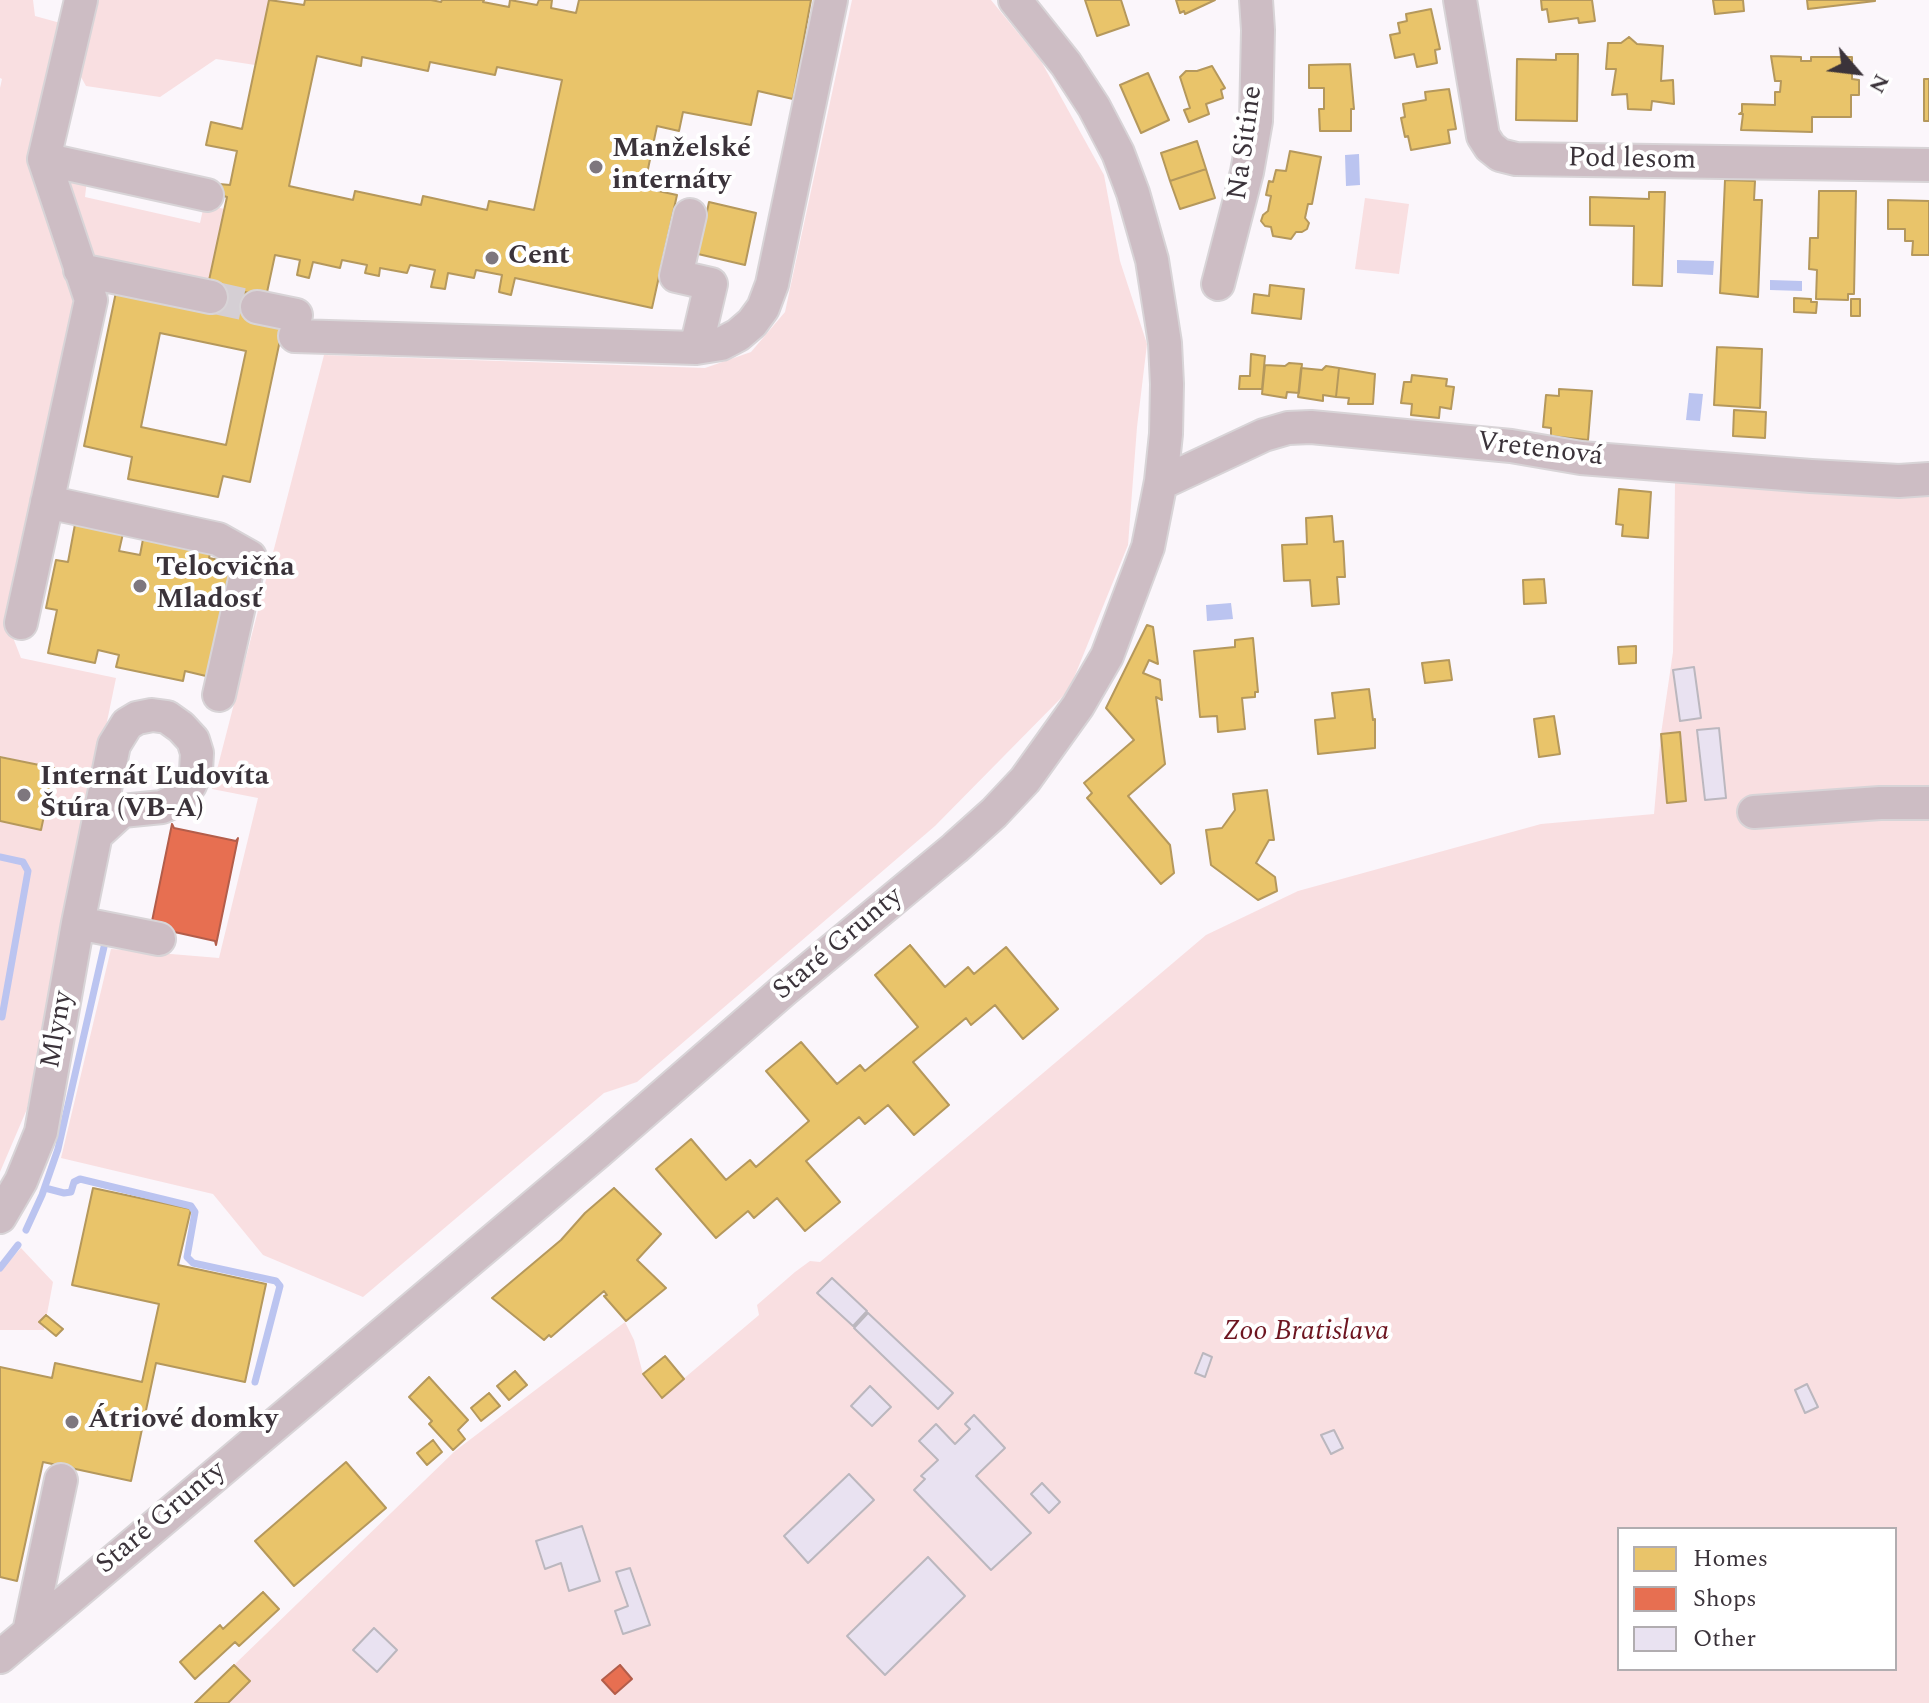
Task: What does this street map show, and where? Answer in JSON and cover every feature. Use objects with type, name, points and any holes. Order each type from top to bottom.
[{"type":"street","points":[[21,623],[91,300],[44,159],[81,0]]},
{"type":"street","points":[[257,307],[295,326],[696,348],[721,344],[738,335],[763,308],[772,284],[831,0]]},
{"type":"street","name":"Staré Grunty","points":[[0,1657],[994,813],[1053,744],[1107,656],[1148,547],[1161,481],[1167,384],[1165,343],[1152,260],[1118,153],[1094,107],[1066,64],[1015,0]]},
{"type":"street","name":"Na Sitine","points":[[1218,284],[1247,172],[1256,121],[1256,0]]},
{"type":"street","name":"Pod lesom","points":[[1460,0],[1483,136],[1500,155],[1516,159],[1929,165]]},
{"type":"street","points":[[44,159],[207,195]]},
{"type":"street","points":[[690,215],[676,276],[711,284],[696,348]]},
{"type":"street","points":[[80,270],[211,297]]},
{"type":"street","name":"Vretenová","points":[[1161,481],[1264,435],[1288,428],[1311,427],[1496,445],[1581,458],[1811,476],[1899,481],[1929,479]]},
{"type":"street","points":[[47,502],[218,539],[250,557],[219,695]]},
{"type":"street","points":[[1754,812],[1880,803],[1929,803]]},
{"type":"street","name":"Mlyny","points":[[0,1217],[21,1181],[41,1132],[97,834]]},
{"type":"street","points":[[78,923],[159,939]]},
{"type":"street","points":[[29,1632],[61,1480]]},
{"type":"green space","points":[[0,0],[33,0],[35,16],[64,24],[32,153],[82,288],[12,635],[21,658],[116,678],[27,1109],[0,1172],[0,821],[40,830],[54,768],[0,756]]},
{"type":"green space","points":[[91,0],[269,0],[255,65],[216,59],[160,97],[86,86],[76,68]]},
{"type":"green space","points":[[852,0],[991,0],[1041,61],[1104,175],[1120,261],[1147,344],[1128,545],[1069,690],[935,826],[637,1082],[604,1093],[363,1297],[263,1255],[213,1194],[61,1158],[111,949],[219,958],[258,798],[212,789],[324,355],[705,368],[751,352],[785,312]]},
{"type":"green space","points":[[87,180],[85,197],[200,223],[204,205],[225,209],[208,285],[93,262],[66,183]]},
{"type":"green space","points":[[1365,198],[1409,204],[1399,274],[1355,269]]},
{"type":"green space","name":"Zoo Bratislava","points":[[1675,482],[1835,490],[1929,488],[1929,1703],[228,1703],[250,1681],[234,1665],[455,1451],[625,1322],[634,1340],[643,1374],[662,1397],[759,1315],[757,1305],[795,1272],[810,1261],[820,1262],[1206,935],[1298,891],[1541,824],[1654,814],[1673,652]]},
{"type":"green space","points":[[21,1248],[53,1282],[44,1330],[0,1330],[0,1271]]},
{"type":"water","points":[[1359,154],[1360,185],[1346,186],[1345,155]]},
{"type":"water","points":[[1677,260],[1714,261],[1713,275],[1677,273]]},
{"type":"water","points":[[1770,280],[1802,281],[1802,291],[1770,290]]},
{"type":"water","points":[[1689,393],[1703,394],[1700,421],[1686,420]]},
{"type":"water","points":[[1231,603],[1233,619],[1207,621],[1206,605]]},
{"type":"building: Homes","name":"Manželské internáty","points":[[269,0],[304,5],[305,0],[484,0],[509,7],[510,0],[537,5],[539,0],[552,0],[551,8],[576,13],[579,0],[811,0],[793,99],[758,91],[751,125],[683,112],[679,131],[657,126],[644,188],[677,195],[652,308],[515,278],[511,295],[499,292],[502,275],[476,270],[474,278],[448,273],[445,289],[431,287],[435,270],[410,265],[407,273],[380,268],[379,276],[365,273],[367,265],[342,260],[340,268],[313,262],[309,278],[297,275],[300,260],[275,255],[266,297],[208,285],[227,197],[217,194],[219,184],[230,185],[237,151],[206,145],[211,122],[242,129]],"holes":[[[317,56],[361,66],[362,57],[428,71],[430,62],[495,75],[497,67],[562,80],[534,210],[489,201],[487,210],[423,196],[421,205],[355,191],[353,200],[289,186]]]},
{"type":"building: Homes","points":[[1085,0],[1121,0],[1129,25],[1097,36]]},
{"type":"building: Homes","points":[[1176,0],[1215,0],[1185,14],[1184,11],[1180,13]]},
{"type":"building: Homes","points":[[1541,0],[1592,0],[1595,21],[1579,23],[1578,18],[1549,22],[1547,9],[1542,10]]},
{"type":"building: Homes","points":[[1713,0],[1743,0],[1744,11],[1715,14]]},
{"type":"building: Homes","points":[[1807,0],[1875,0],[1875,1],[1808,9]]},
{"type":"building: Homes","points":[[1431,9],[1440,49],[1435,50],[1437,63],[1417,67],[1414,54],[1395,58],[1390,35],[1400,33],[1398,23],[1407,21],[1406,14]]},
{"type":"building: Homes","points":[[1629,37],[1637,44],[1663,46],[1661,81],[1673,80],[1674,104],[1652,101],[1651,110],[1628,109],[1627,94],[1612,95],[1616,69],[1606,69],[1608,43],[1621,43]]},
{"type":"building: Homes","points":[[1556,54],[1578,54],[1577,121],[1516,120],[1517,59],[1556,60]]},
{"type":"building: Homes","points":[[1771,56],[1801,57],[1801,61],[1811,61],[1811,57],[1852,57],[1852,79],[1859,80],[1859,95],[1851,95],[1851,117],[1812,117],[1812,132],[1741,130],[1743,114],[1739,114],[1742,104],[1775,105],[1775,92],[1780,92],[1781,81],[1775,81]]},
{"type":"building: Homes","points":[[1350,64],[1354,109],[1351,109],[1351,131],[1320,131],[1319,109],[1324,109],[1324,88],[1309,88],[1309,65]]},
{"type":"building: Homes","points":[[1212,66],[1225,88],[1221,90],[1223,98],[1206,104],[1209,114],[1189,122],[1184,110],[1190,108],[1180,77],[1186,71]]},
{"type":"building: Homes","points":[[1148,73],[1169,120],[1141,133],[1120,85]]},
{"type":"building: Homes","points":[[1924,79],[1929,79],[1929,121],[1924,121]]},
{"type":"building: Homes","points":[[1449,89],[1456,129],[1448,130],[1450,143],[1411,150],[1401,118],[1405,117],[1403,104],[1426,100],[1425,92]]},
{"type":"building: Homes","points":[[1197,141],[1206,169],[1170,181],[1161,153]]},
{"type":"building: Homes","points":[[1290,151],[1321,157],[1312,204],[1308,204],[1305,218],[1309,223],[1307,229],[1296,232],[1291,239],[1273,236],[1271,227],[1261,221],[1268,211],[1271,196],[1266,195],[1269,181],[1273,182],[1276,170],[1286,171]]},
{"type":"building: Homes","points":[[1206,169],[1215,198],[1180,209],[1170,181]]},
{"type":"building: Homes","points":[[1725,180],[1755,181],[1754,200],[1762,200],[1758,297],[1720,293]]},
{"type":"building: Homes","points":[[1819,191],[1856,191],[1854,294],[1848,294],[1848,300],[1816,299],[1817,270],[1809,269],[1810,238],[1818,238]]},
{"type":"building: Homes","points":[[1649,192],[1665,192],[1662,286],[1633,285],[1634,226],[1590,225],[1590,197],[1649,199]]},
{"type":"building: Homes","points":[[1888,200],[1929,201],[1929,255],[1912,255],[1913,241],[1905,241],[1905,229],[1888,229]]},
{"type":"building: Homes","points":[[709,202],[756,213],[745,265],[698,254]]},
{"type":"building: Homes","points":[[1270,285],[1304,289],[1301,319],[1252,313],[1254,294],[1269,296]]},
{"type":"building: Homes","points":[[214,286],[260,295],[283,326],[250,482],[223,476],[218,497],[128,479],[132,457],[84,446],[116,292]],"holes":[[[160,333],[246,351],[226,445],[141,427]]]},
{"type":"building: Homes","points":[[1794,298],[1817,302],[1816,313],[1794,312]]},
{"type":"building: Homes","points":[[1851,299],[1860,299],[1860,316],[1851,316]]},
{"type":"building: Homes","points":[[1717,347],[1762,349],[1760,408],[1714,405]]},
{"type":"building: Homes","points":[[1251,354],[1265,356],[1262,389],[1239,389],[1240,376],[1250,376]]},
{"type":"building: Homes","points":[[1289,363],[1302,364],[1299,393],[1287,392],[1286,398],[1262,394],[1265,365],[1285,366]]},
{"type":"building: Homes","points":[[1326,366],[1339,368],[1336,397],[1323,395],[1323,401],[1298,397],[1301,368],[1322,370]]},
{"type":"building: Homes","points":[[1339,368],[1375,374],[1373,404],[1348,404],[1349,398],[1336,397]]},
{"type":"building: Homes","points":[[1412,375],[1447,379],[1446,386],[1454,387],[1451,409],[1440,407],[1439,418],[1411,415],[1412,404],[1401,403],[1404,382],[1411,382]]},
{"type":"building: Homes","points":[[1559,389],[1592,391],[1588,440],[1551,436],[1551,428],[1543,427],[1546,395],[1559,396]]},
{"type":"building: Homes","points":[[1734,410],[1766,412],[1765,438],[1733,436]]},
{"type":"building: Homes","points":[[1619,489],[1651,492],[1648,538],[1622,536],[1623,525],[1616,524]]},
{"type":"building: Homes","points":[[1332,516],[1334,542],[1343,541],[1345,577],[1337,577],[1339,604],[1312,606],[1310,580],[1284,581],[1282,545],[1307,544],[1306,518]]},
{"type":"building: Homes","name":"Telocvičňa Mladosť","points":[[76,519],[124,529],[119,551],[140,555],[144,534],[211,549],[209,558],[234,563],[210,677],[185,671],[183,681],[116,667],[119,655],[98,650],[95,663],[48,653],[57,610],[46,608],[56,560],[68,562]]},
{"type":"building: Homes","points":[[1544,579],[1546,603],[1524,604],[1523,580]]},
{"type":"building: Homes","points":[[1147,625],[1153,627],[1158,664],[1149,660],[1143,673],[1160,680],[1162,700],[1156,697],[1165,764],[1128,796],[1170,845],[1174,873],[1161,884],[1087,798],[1092,793],[1084,783],[1134,740],[1106,708]]},
{"type":"building: Homes","points":[[1253,638],[1258,692],[1255,692],[1255,697],[1242,698],[1245,729],[1218,732],[1217,716],[1200,717],[1194,651],[1235,647],[1235,640]]},
{"type":"building: Homes","points":[[1636,646],[1636,663],[1619,664],[1618,647]]},
{"type":"building: Homes","points":[[1449,660],[1452,680],[1425,683],[1422,663]]},
{"type":"building: Homes","points":[[1369,689],[1375,719],[1375,748],[1318,754],[1315,720],[1335,718],[1332,693]]},
{"type":"building: Homes","points":[[1554,716],[1560,754],[1539,757],[1534,719]]},
{"type":"building: Homes","points":[[1680,732],[1686,801],[1667,803],[1661,734]]},
{"type":"building: Homes","name":"Internát Ľudovíta Štúra (VB-A)","points":[[0,757],[54,768],[41,830],[0,821]]},
{"type":"building: Homes","points":[[1267,790],[1274,840],[1269,840],[1256,863],[1275,877],[1277,891],[1258,900],[1211,865],[1206,830],[1222,828],[1235,810],[1233,794]]},
{"type":"building: Homes","points":[[910,945],[945,987],[968,967],[974,974],[1006,947],[1058,1009],[1023,1039],[995,1005],[971,1025],[966,1018],[913,1062],[949,1105],[914,1135],[888,1105],[865,1124],[859,1117],[806,1161],[840,1202],[805,1231],[777,1198],[754,1218],[748,1211],[716,1238],[656,1169],[691,1139],[726,1180],[750,1160],[756,1167],[809,1121],[766,1071],[801,1042],[837,1084],[860,1065],[865,1071],[918,1027],[875,975]]},
{"type":"building: Homes","name":"Átriové domky","points":[[93,1188],[191,1209],[178,1265],[266,1284],[245,1382],[156,1363],[131,1481],[43,1462],[17,1581],[0,1577],[0,1367],[52,1378],[55,1363],[142,1382],[159,1304],[72,1285]]},
{"type":"building: Homes","points":[[614,1188],[661,1234],[637,1260],[666,1288],[626,1321],[604,1296],[607,1295],[604,1291],[544,1340],[492,1298],[561,1240],[585,1213]]},
{"type":"building: Homes","points":[[46,1315],[63,1329],[56,1336],[39,1322]]},
{"type":"building: Homes","points":[[665,1356],[684,1379],[662,1398],[643,1374]]},
{"type":"building: Homes","points":[[515,1371],[527,1385],[509,1400],[497,1386]]},
{"type":"building: Homes","points":[[429,1377],[468,1420],[458,1430],[465,1439],[453,1450],[409,1397]]},
{"type":"building: Homes","points":[[489,1393],[500,1406],[481,1421],[471,1408]]},
{"type":"building: Homes","points":[[433,1440],[442,1452],[427,1465],[417,1453]]},
{"type":"building: Homes","points":[[346,1462],[386,1508],[294,1586],[255,1541]]},
{"type":"building: Homes","points":[[263,1592],[279,1609],[239,1646],[235,1642],[195,1679],[180,1662],[220,1625],[223,1629]]},
{"type":"building: Homes","points":[[234,1665],[250,1681],[228,1703],[195,1703]]},
{"type":"building: Shops","points":[[172,824],[174,828],[236,841],[238,838],[216,945],[215,941],[152,927],[150,931]]},
{"type":"building: Shops","points":[[620,1665],[632,1679],[615,1694],[602,1680]]},
{"type":"building: Other","points":[[1694,667],[1701,718],[1680,721],[1673,670]]},
{"type":"building: Other","points":[[1719,728],[1726,798],[1705,800],[1697,730]]},
{"type":"building: Other","points":[[832,1278],[867,1311],[853,1326],[817,1293]]},
{"type":"building: Other","points":[[868,1313],[953,1393],[938,1409],[854,1328]]},
{"type":"building: Other","points":[[1203,1353],[1212,1357],[1205,1377],[1195,1373]]},
{"type":"building: Other","points":[[1807,1384],[1818,1407],[1805,1413],[1795,1390]]},
{"type":"building: Other","points":[[870,1386],[891,1407],[872,1426],[851,1406]]},
{"type":"building: Other","points":[[974,1415],[1005,1448],[976,1476],[1031,1533],[991,1570],[914,1490],[925,1479],[921,1476],[938,1460],[919,1441],[936,1424],[955,1444],[970,1429],[965,1424]]},
{"type":"building: Other","points":[[1334,1430],[1343,1448],[1331,1454],[1321,1435]]},
{"type":"building: Other","points":[[849,1474],[874,1500],[808,1563],[784,1536]]},
{"type":"building: Other","points":[[1042,1483],[1060,1502],[1049,1513],[1031,1494]]},
{"type":"building: Other","points":[[582,1526],[600,1581],[569,1591],[561,1563],[545,1569],[536,1541]]},
{"type":"building: Other","points":[[928,1557],[965,1596],[885,1675],[847,1636]]},
{"type":"building: Other","points":[[630,1568],[650,1625],[623,1634],[615,1611],[628,1606],[616,1572]]},
{"type":"building: Other","points":[[374,1628],[397,1650],[377,1672],[353,1650]]},
{"type":"waterway","points":[[0,857],[23,862],[28,871],[2,1017]]},
{"type":"waterway","points":[[26,1230],[58,1149],[104,947]]},
{"type":"waterway","points":[[45,1188],[71,1192],[74,1182],[80,1179],[191,1206],[195,1212],[187,1257],[193,1263],[276,1281],[280,1286],[255,1382]]},
{"type":"waterway","points":[[0,1268],[18,1245]]},
{"type":"tunnel","points":[[211,297],[257,307]]},
{"type":"place","name":"Manželské internáty","points":[[596,167]]},
{"type":"place","name":"Cent","points":[[492,258]]},
{"type":"place","name":"Telocvičňa Mladosť","points":[[140,586]]},
{"type":"place","name":"Internát Ľudovíta Štúra (VB-A)","points":[[24,795]]},
{"type":"place","name":"Átriové domky","points":[[72,1422]]}]
